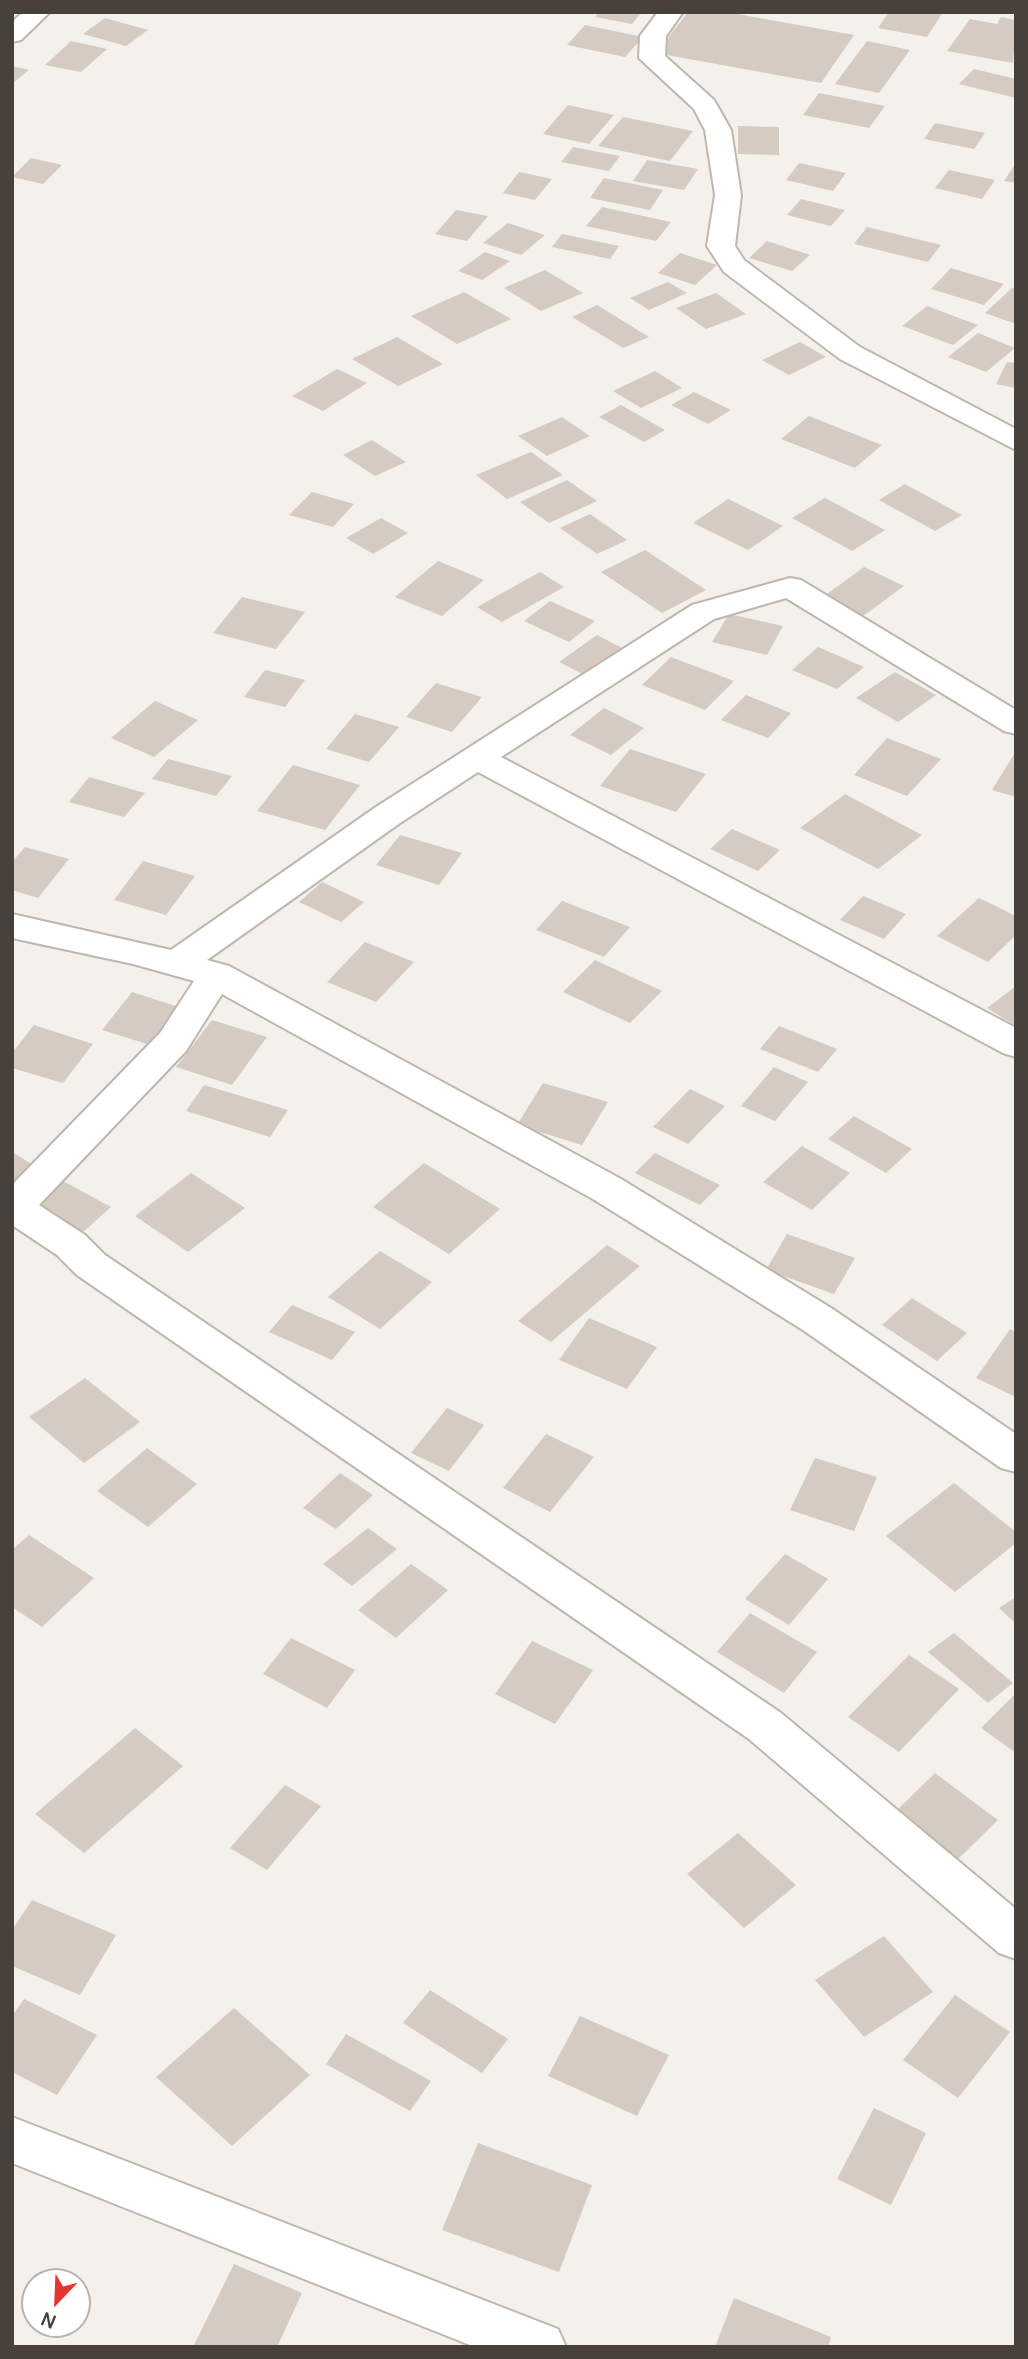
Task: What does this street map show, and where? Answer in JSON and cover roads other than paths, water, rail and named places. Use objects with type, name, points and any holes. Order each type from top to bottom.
[{"type":"street","points":[[12,35],[38,12]]},
{"type":"street","points":[[671,12],[653,36],[652,58],[705,105],[718,130],[728,195],[721,246],[734,266],[850,353],[1016,441]]},
{"type":"street","points":[[1016,724],[790,587],[703,612],[388,816],[197,969],[173,1042],[14,1207],[71,1245],[91,1265],[389,1466],[765,1726],[1016,1938]]},
{"type":"street","points":[[479,759],[1016,1044]]},
{"type":"street","points":[[12,926],[197,969],[607,1189],[817,1319],[1016,1456]]},
{"type":"street","points":[[12,2140],[540,2347]]}]
